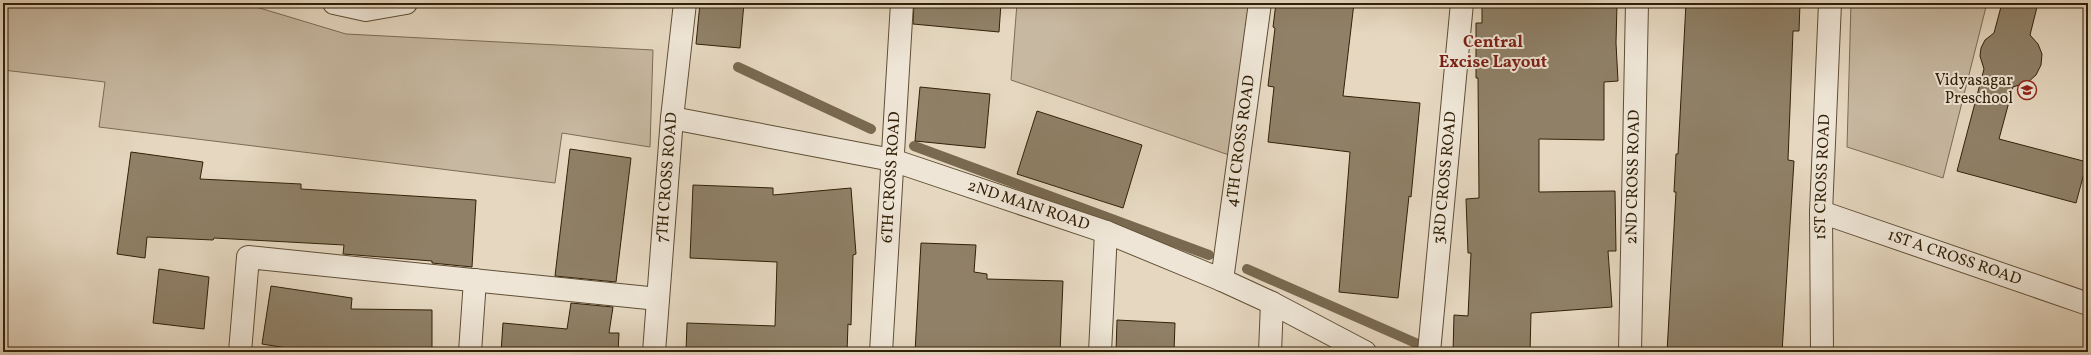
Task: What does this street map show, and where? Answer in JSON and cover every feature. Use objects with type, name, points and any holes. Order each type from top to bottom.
[{"type":"street","points":[[334,3],[366,10],[406,3]]},
{"type":"street","name":"7TH CROSS ROAD","points":[[654,352],[672,118],[685,3]]},
{"type":"street","name":"6TH CROSS ROAD","points":[[881,352],[902,3]]},
{"type":"street","name":"4TH CROSS ROAD","points":[[1222,280],[1260,3]]},
{"type":"street","name":"3RD CROSS ROAD","points":[[1429,352],[1462,3]]},
{"type":"street","name":"2ND CROSS ROAD","points":[[1630,352],[1637,3]]},
{"type":"street","name":"1ST CROSS ROAD","points":[[1822,352],[1821,212],[1830,3]]},
{"type":"street","name":"2ND MAIN ROAD","points":[[672,118],[892,160],[1106,232],[1222,280],[1272,303],[1365,352]]},
{"type":"street","name":"1ST A CROSS ROAD","points":[[1821,212],[2088,304]]},
{"type":"street","points":[[1100,352],[1106,232]]},
{"type":"street","points":[[240,352],[248,257],[658,299]]},
{"type":"street","points":[[470,352],[474,280]]},
{"type":"street","points":[[1270,352],[1272,303]]},
{"type":"shaded area","points":[[3,3],[243,3],[346,34],[653,50],[650,147],[562,133],[555,183],[99,127],[105,82],[3,70]]},
{"type":"shaded area","points":[[1017,3],[1249,3],[1229,155],[1011,80]]},
{"type":"shaded area","points":[[1851,3],[1987,3],[1943,178],[1847,147]]},
{"type":"building","points":[[700,3],[744,3],[740,48],[696,44]]},
{"type":"building","points":[[914,3],[1001,3],[999,32],[913,24]]},
{"type":"building","points":[[1276,3],[1354,3],[1343,96],[1420,103],[1411,197],[1409,196],[1398,298],[1339,292],[1350,152],[1268,142],[1274,87],[1268,86],[1275,28],[1273,27]]},
{"type":"building","points":[[1482,3],[1617,3],[1616,43],[1618,81],[1604,82],[1604,140],[1539,139],[1539,192],[1615,191],[1616,251],[1608,251],[1612,307],[1531,313],[1530,352],[1453,352],[1454,315],[1468,316],[1471,253],[1468,253],[1466,199],[1479,198],[1476,23],[1482,23]]},
{"type":"building","points":[[1686,3],[1800,3],[1799,31],[1793,31],[1788,160],[1794,161],[1782,352],[1667,352],[1676,192],[1674,192],[1676,154],[1678,154]]},
{"type":"building","points":[[2002,3],[2038,3],[2030,35],[2038,44],[2042,54],[2041,65],[2036,75],[2028,82],[2013,87],[1999,139],[2087,162],[2076,203],[1957,171],[1984,69],[1980,56],[1981,48],[1985,40],[1994,33]]},
{"type":"building","points":[[920,87],[990,94],[985,148],[915,141]]},
{"type":"building","points":[[1037,111],[1142,145],[1123,208],[1017,174]]},
{"type":"building","points":[[570,149],[631,158],[616,282],[555,276]]},
{"type":"building","points":[[131,152],[203,162],[200,179],[301,184],[301,189],[476,200],[472,267],[432,263],[432,261],[343,254],[344,245],[214,238],[213,240],[147,237],[145,258],[117,254]]},
{"type":"building","points":[[693,185],[773,188],[773,195],[851,188],[856,254],[853,255],[851,325],[848,324],[847,352],[686,352],[687,323],[775,326],[777,262],[690,258]]},
{"type":"building","points":[[921,243],[976,245],[974,272],[987,274],[987,279],[1063,281],[1060,352],[915,352]]},
{"type":"building","points":[[159,269],[209,277],[204,329],[153,323]]},
{"type":"building","points":[[271,286],[352,298],[351,309],[432,310],[432,352],[311,352],[262,344]]},
{"type":"building","points":[[571,303],[613,307],[609,333],[619,333],[618,352],[501,352],[503,323],[567,329]]},
{"type":"building","points":[[1117,320],[1175,323],[1174,352],[1116,352]]},
{"type":"waterway","points":[[738,67],[871,129]]},
{"type":"waterway","points":[[914,146],[1209,255]]},
{"type":"waterway","points":[[1247,269],[1418,344]]},
{"type":"place","name":"Vidyasagar Preschool","points":[[2027,90]]},
{"type":"district","name":"Central Excise Layout","points":[[1493,52]]}]
